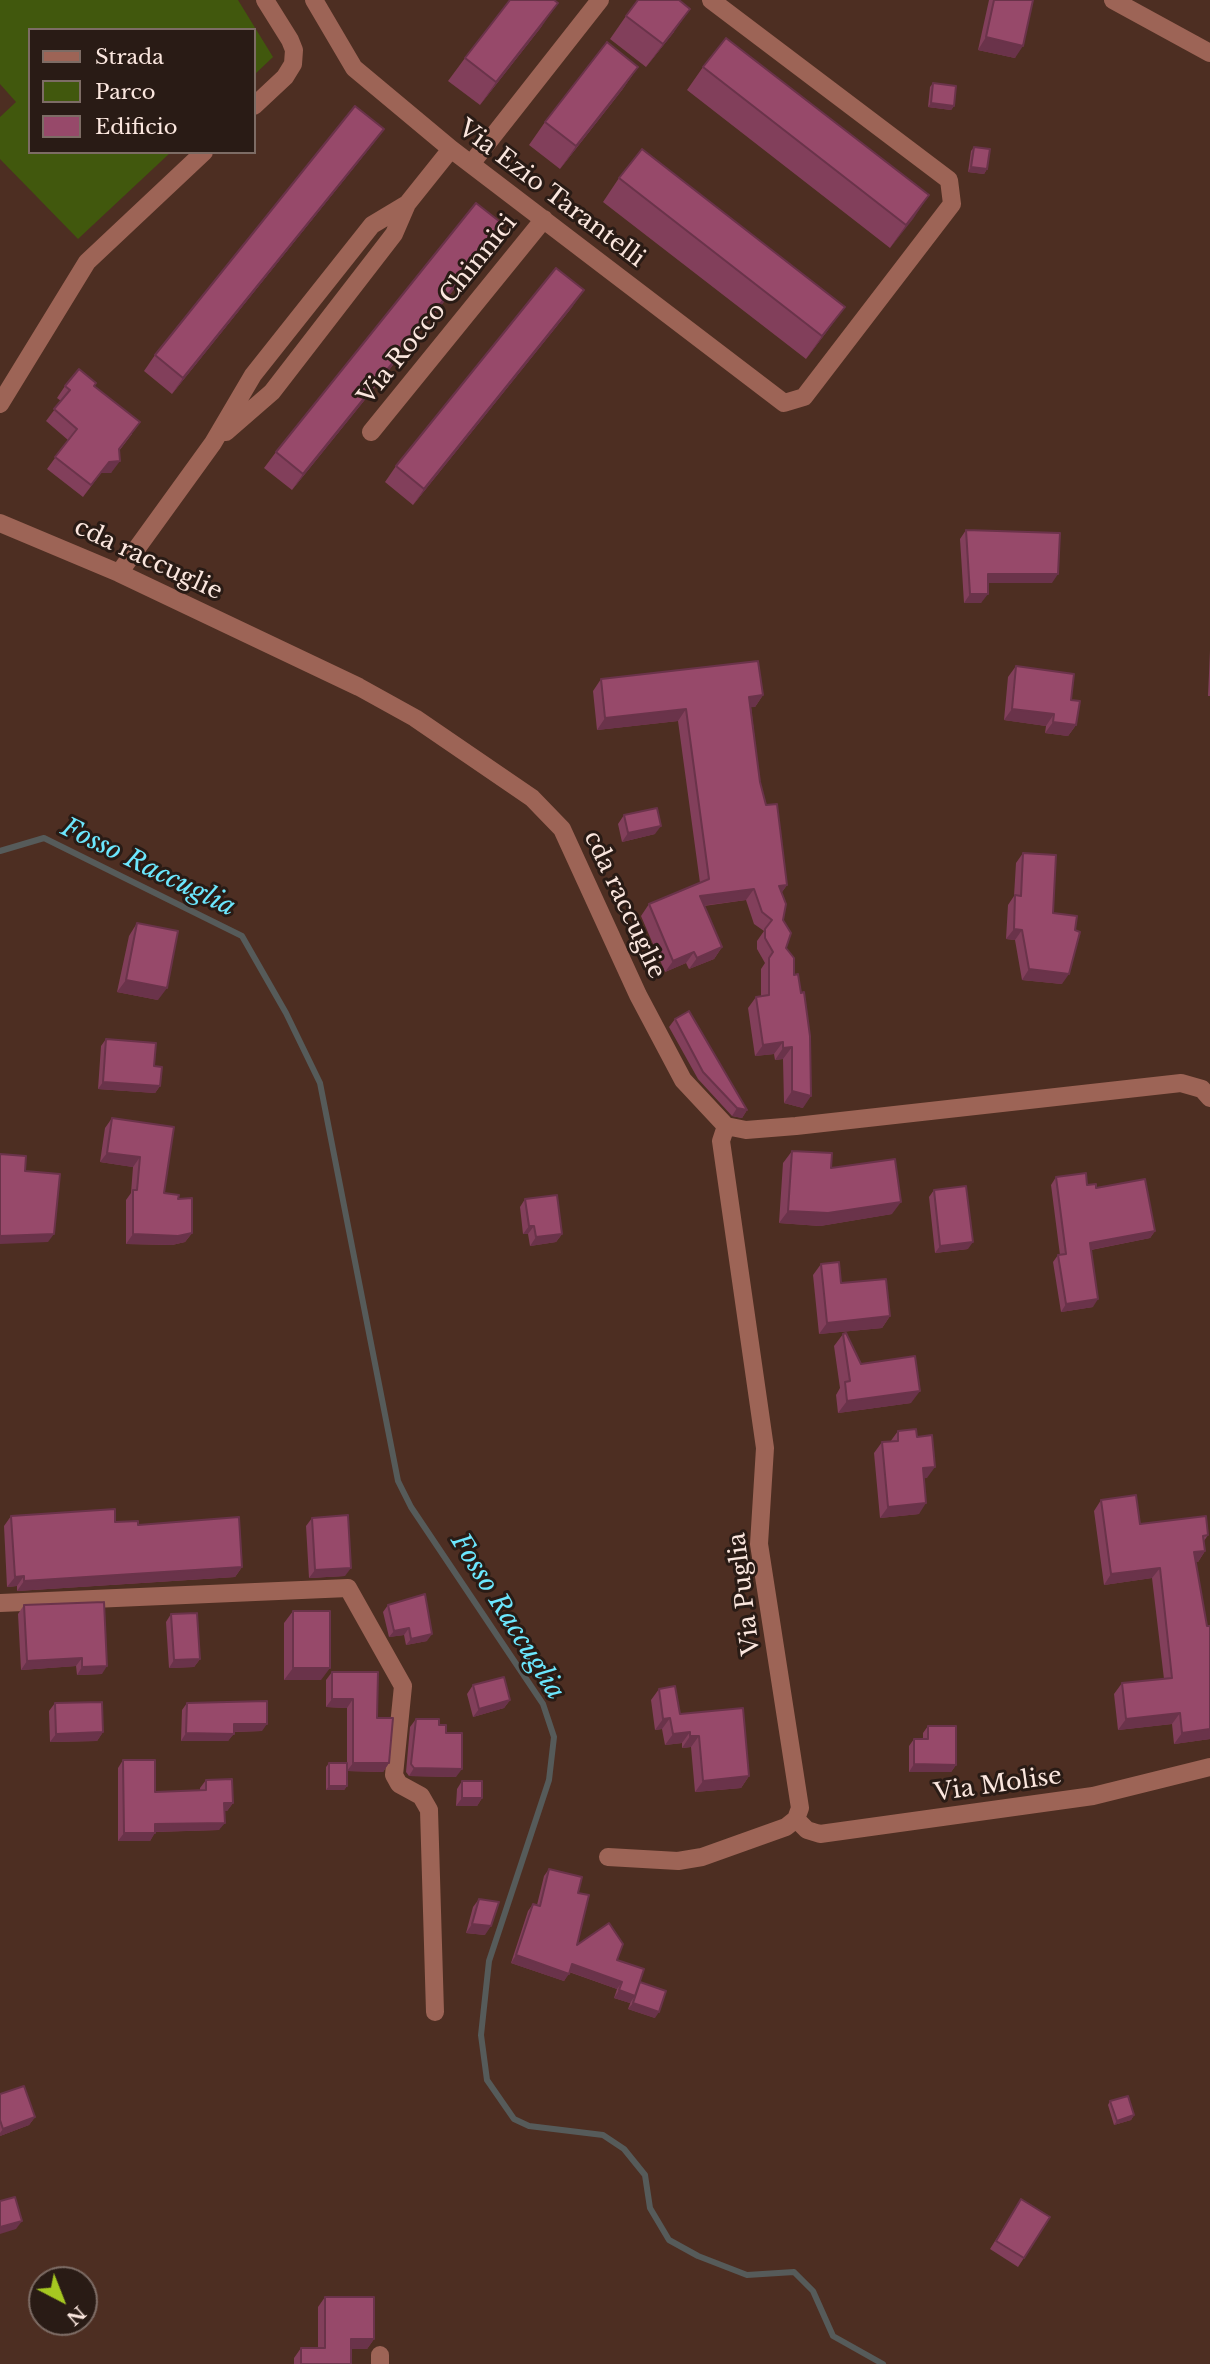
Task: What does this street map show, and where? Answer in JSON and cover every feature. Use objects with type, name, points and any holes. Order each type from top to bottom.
[{"type":"street","points":[[256,104],[285,77],[293,64],[294,50],[290,40],[265,0]]},
{"type":"street","name":"Via Ezio Tarantelli","points":[[314,0],[354,68],[451,149],[784,403],[804,397],[952,204],[949,180],[711,0]]},
{"type":"street","points":[[471,164],[600,0]]},
{"type":"street","points":[[1113,0],[1210,53]]},
{"type":"street","points":[[213,443],[272,392],[394,234],[407,204],[451,149]]},
{"type":"street","points":[[0,404],[87,262],[202,154]]},
{"type":"street","points":[[119,573],[213,443],[253,375],[372,225],[407,204]]},
{"type":"street","name":"Via Rocco Chinnici","points":[[371,432],[544,219]]},
{"type":"street","name":"cda raccuglie","points":[[0,523],[119,573],[359,687],[415,718],[532,798],[562,830],[638,995],[683,1080],[726,1126]]},
{"type":"street","points":[[726,1126],[746,1130],[796,1126],[1181,1083],[1202,1089],[1210,1098]]},
{"type":"street","name":"Via Puglia","points":[[726,1126],[722,1141],[765,1448],[759,1544],[800,1808],[796,1819]]},
{"type":"street","points":[[0,1603],[348,1588],[403,1686],[394,1775],[399,1784],[421,1796],[429,1810],[435,2012]]},
{"type":"street","name":"Via Molise","points":[[796,1819],[807,1830],[820,1835],[1093,1796],[1210,1767]]},
{"type":"street","points":[[608,1857],[678,1861],[702,1857],[786,1827],[796,1819]]},
{"type":"green space","points":[[0,0],[238,0],[255,28],[28,28],[28,154],[169,154],[78,239],[0,159],[0,117],[16,102],[0,84]]},
{"type":"green space","points":[[256,29],[273,57],[256,73]]},
{"type":"building","points":[[510,0],[554,0],[558,3],[496,82],[465,58]]},
{"type":"building","points":[[638,0],[679,0],[690,9],[663,44],[626,16]]},
{"type":"building","points":[[994,0],[1033,0],[1023,46],[986,37]]},
{"type":"building","points":[[726,38],[929,195],[906,225],[703,67]]},
{"type":"building","points":[[607,42],[638,67],[576,146],[545,122]]},
{"type":"building","points":[[933,83],[956,86],[954,106],[931,103]]},
{"type":"building","points":[[355,106],[384,129],[183,378],[155,355]]},
{"type":"building","points":[[974,147],[990,149],[987,169],[971,167]]},
{"type":"building","points":[[642,149],[845,307],[822,336],[619,178]]},
{"type":"building","points":[[476,203],[504,225],[303,474],[276,452]]},
{"type":"building","points":[[556,268],[584,290],[424,489],[396,466]]},
{"type":"building","points":[[79,369],[96,383],[94,386],[140,422],[119,449],[120,461],[109,462],[91,485],[55,457],[77,429],[54,409],[70,390],[65,386]]},
{"type":"building","points":[[966,530],[1060,533],[1058,574],[988,574],[988,594],[970,594]]},
{"type":"building","points":[[758,661],[763,695],[749,697],[760,782],[766,805],[777,804],[787,885],[779,886],[786,904],[783,920],[791,933],[786,948],[794,958],[794,975],[798,974],[801,993],[804,992],[810,1036],[811,1096],[792,1091],[792,1047],[783,1048],[783,1042],[763,1045],[756,997],[769,995],[769,958],[773,952],[765,938],[765,929],[772,920],[762,912],[754,889],[700,896],[722,947],[697,958],[694,952],[673,961],[649,904],[709,879],[686,709],[605,718],[601,679]]},
{"type":"building","points":[[1016,666],[1074,674],[1071,700],[1080,701],[1076,725],[1053,722],[1054,714],[1012,709]]},
{"type":"building","points":[[657,808],[661,826],[628,833],[624,815]]},
{"type":"building","points":[[1023,853],[1056,855],[1053,913],[1077,916],[1075,930],[1080,932],[1069,974],[1029,969],[1022,930],[1014,929],[1015,895],[1021,896]]},
{"type":"building","points":[[137,923],[178,931],[167,988],[126,980]]},
{"type":"building","points":[[689,1011],[747,1110],[737,1108],[703,1072],[675,1019]]},
{"type":"building","points":[[106,1039],[156,1043],[154,1066],[162,1067],[160,1086],[103,1082]]},
{"type":"building","points":[[112,1118],[174,1127],[164,1193],[179,1195],[178,1199],[192,1198],[192,1233],[178,1236],[133,1234],[133,1190],[137,1190],[140,1157],[107,1153]]},
{"type":"building","points":[[792,1151],[832,1153],[831,1168],[895,1159],[901,1202],[828,1213],[788,1211]]},
{"type":"building","points":[[0,1154],[26,1156],[25,1171],[60,1174],[54,1234],[0,1236]]},
{"type":"building","points":[[1086,1173],[1087,1185],[1096,1184],[1096,1188],[1145,1179],[1155,1231],[1090,1243],[1098,1299],[1066,1304],[1058,1255],[1066,1254],[1056,1177]]},
{"type":"building","points":[[966,1186],[973,1242],[940,1246],[934,1190]]},
{"type":"building","points":[[557,1195],[562,1234],[536,1237],[534,1226],[529,1226],[525,1199]]},
{"type":"building","points":[[839,1262],[841,1283],[886,1279],[890,1316],[827,1323],[821,1264]]},
{"type":"building","points":[[846,1333],[861,1364],[915,1356],[920,1391],[847,1401],[845,1382],[850,1381],[843,1334]]},
{"type":"building","points":[[916,1429],[917,1437],[932,1435],[935,1467],[923,1468],[926,1503],[888,1507],[882,1442],[898,1441],[898,1431]]},
{"type":"building","points":[[1136,1495],[1140,1524],[1206,1516],[1208,1535],[1203,1536],[1205,1551],[1194,1552],[1207,1626],[1210,1626],[1210,1729],[1182,1733],[1180,1713],[1126,1719],[1122,1683],[1172,1678],[1160,1568],[1111,1574],[1101,1500]]},
{"type":"building","points":[[115,1509],[115,1522],[138,1521],[138,1525],[239,1517],[242,1567],[24,1581],[24,1576],[15,1577],[11,1516]]},
{"type":"building","points":[[348,1515],[351,1568],[315,1570],[312,1518]]},
{"type":"building","points":[[425,1594],[432,1634],[411,1639],[409,1628],[394,1631],[388,1605]]},
{"type":"building","points":[[104,1602],[107,1666],[82,1667],[82,1658],[27,1661],[24,1605]]},
{"type":"building","points":[[293,1611],[330,1611],[330,1668],[293,1668]]},
{"type":"building","points":[[197,1613],[200,1659],[174,1660],[171,1614]]},
{"type":"building","points":[[332,1672],[378,1672],[377,1718],[393,1718],[389,1763],[353,1763],[353,1699],[332,1699]]},
{"type":"building","points":[[504,1677],[510,1700],[479,1709],[473,1685]]},
{"type":"building","points":[[675,1686],[680,1714],[743,1708],[749,1776],[703,1781],[699,1736],[690,1736],[690,1732],[673,1734],[670,1718],[663,1719],[659,1689]]},
{"type":"building","points":[[267,1701],[267,1724],[234,1724],[234,1734],[186,1733],[187,1703]]},
{"type":"building","points":[[102,1702],[103,1732],[56,1734],[55,1703]]},
{"type":"building","points":[[416,1719],[439,1719],[439,1725],[446,1725],[446,1733],[462,1733],[462,1769],[414,1768],[411,1764]]},
{"type":"building","points":[[928,1726],[956,1726],[956,1765],[914,1764],[914,1739],[928,1739]]},
{"type":"building","points":[[123,1760],[155,1760],[155,1792],[206,1790],[206,1780],[232,1779],[233,1803],[224,1803],[225,1823],[155,1824],[155,1833],[124,1833]]},
{"type":"building","points":[[329,1763],[347,1763],[347,1786],[329,1786]]},
{"type":"building","points":[[462,1781],[482,1781],[482,1798],[462,1798]]},
{"type":"building","points":[[549,1869],[582,1877],[578,1893],[589,1895],[577,1945],[609,1923],[623,1944],[617,1960],[644,1969],[635,1996],[619,1990],[622,1982],[572,1964],[569,1974],[516,1955],[533,1904],[540,1906]]},
{"type":"building","points":[[479,1899],[499,1902],[491,1926],[472,1924]]},
{"type":"building","points":[[640,1982],[666,1991],[659,2012],[633,2003]]},
{"type":"building","points":[[24,2086],[35,2117],[3,2129],[0,2120],[0,2094]]},
{"type":"building","points":[[1128,2096],[1134,2115],[1117,2121],[1110,2101]]},
{"type":"building","points":[[15,2197],[22,2221],[0,2227],[0,2201]]},
{"type":"building","points":[[1021,2199],[1050,2217],[1024,2258],[996,2241]]},
{"type":"building","points":[[325,2297],[374,2297],[374,2339],[351,2339],[351,2364],[301,2364],[301,2348],[325,2348]]},
{"type":"waterway","name":"Fosso Raccuglia","points":[[0,851],[44,838],[242,936],[286,1013],[320,1083],[398,1481],[411,1507],[543,1704],[554,1737],[549,1780],[489,1961],[481,2035],[487,2080],[514,2119],[529,2126],[603,2135],[624,2149],[645,2175],[650,2208],[669,2240],[698,2256],[747,2275],[794,2272],[813,2291],[833,2336],[883,2364]]}]
